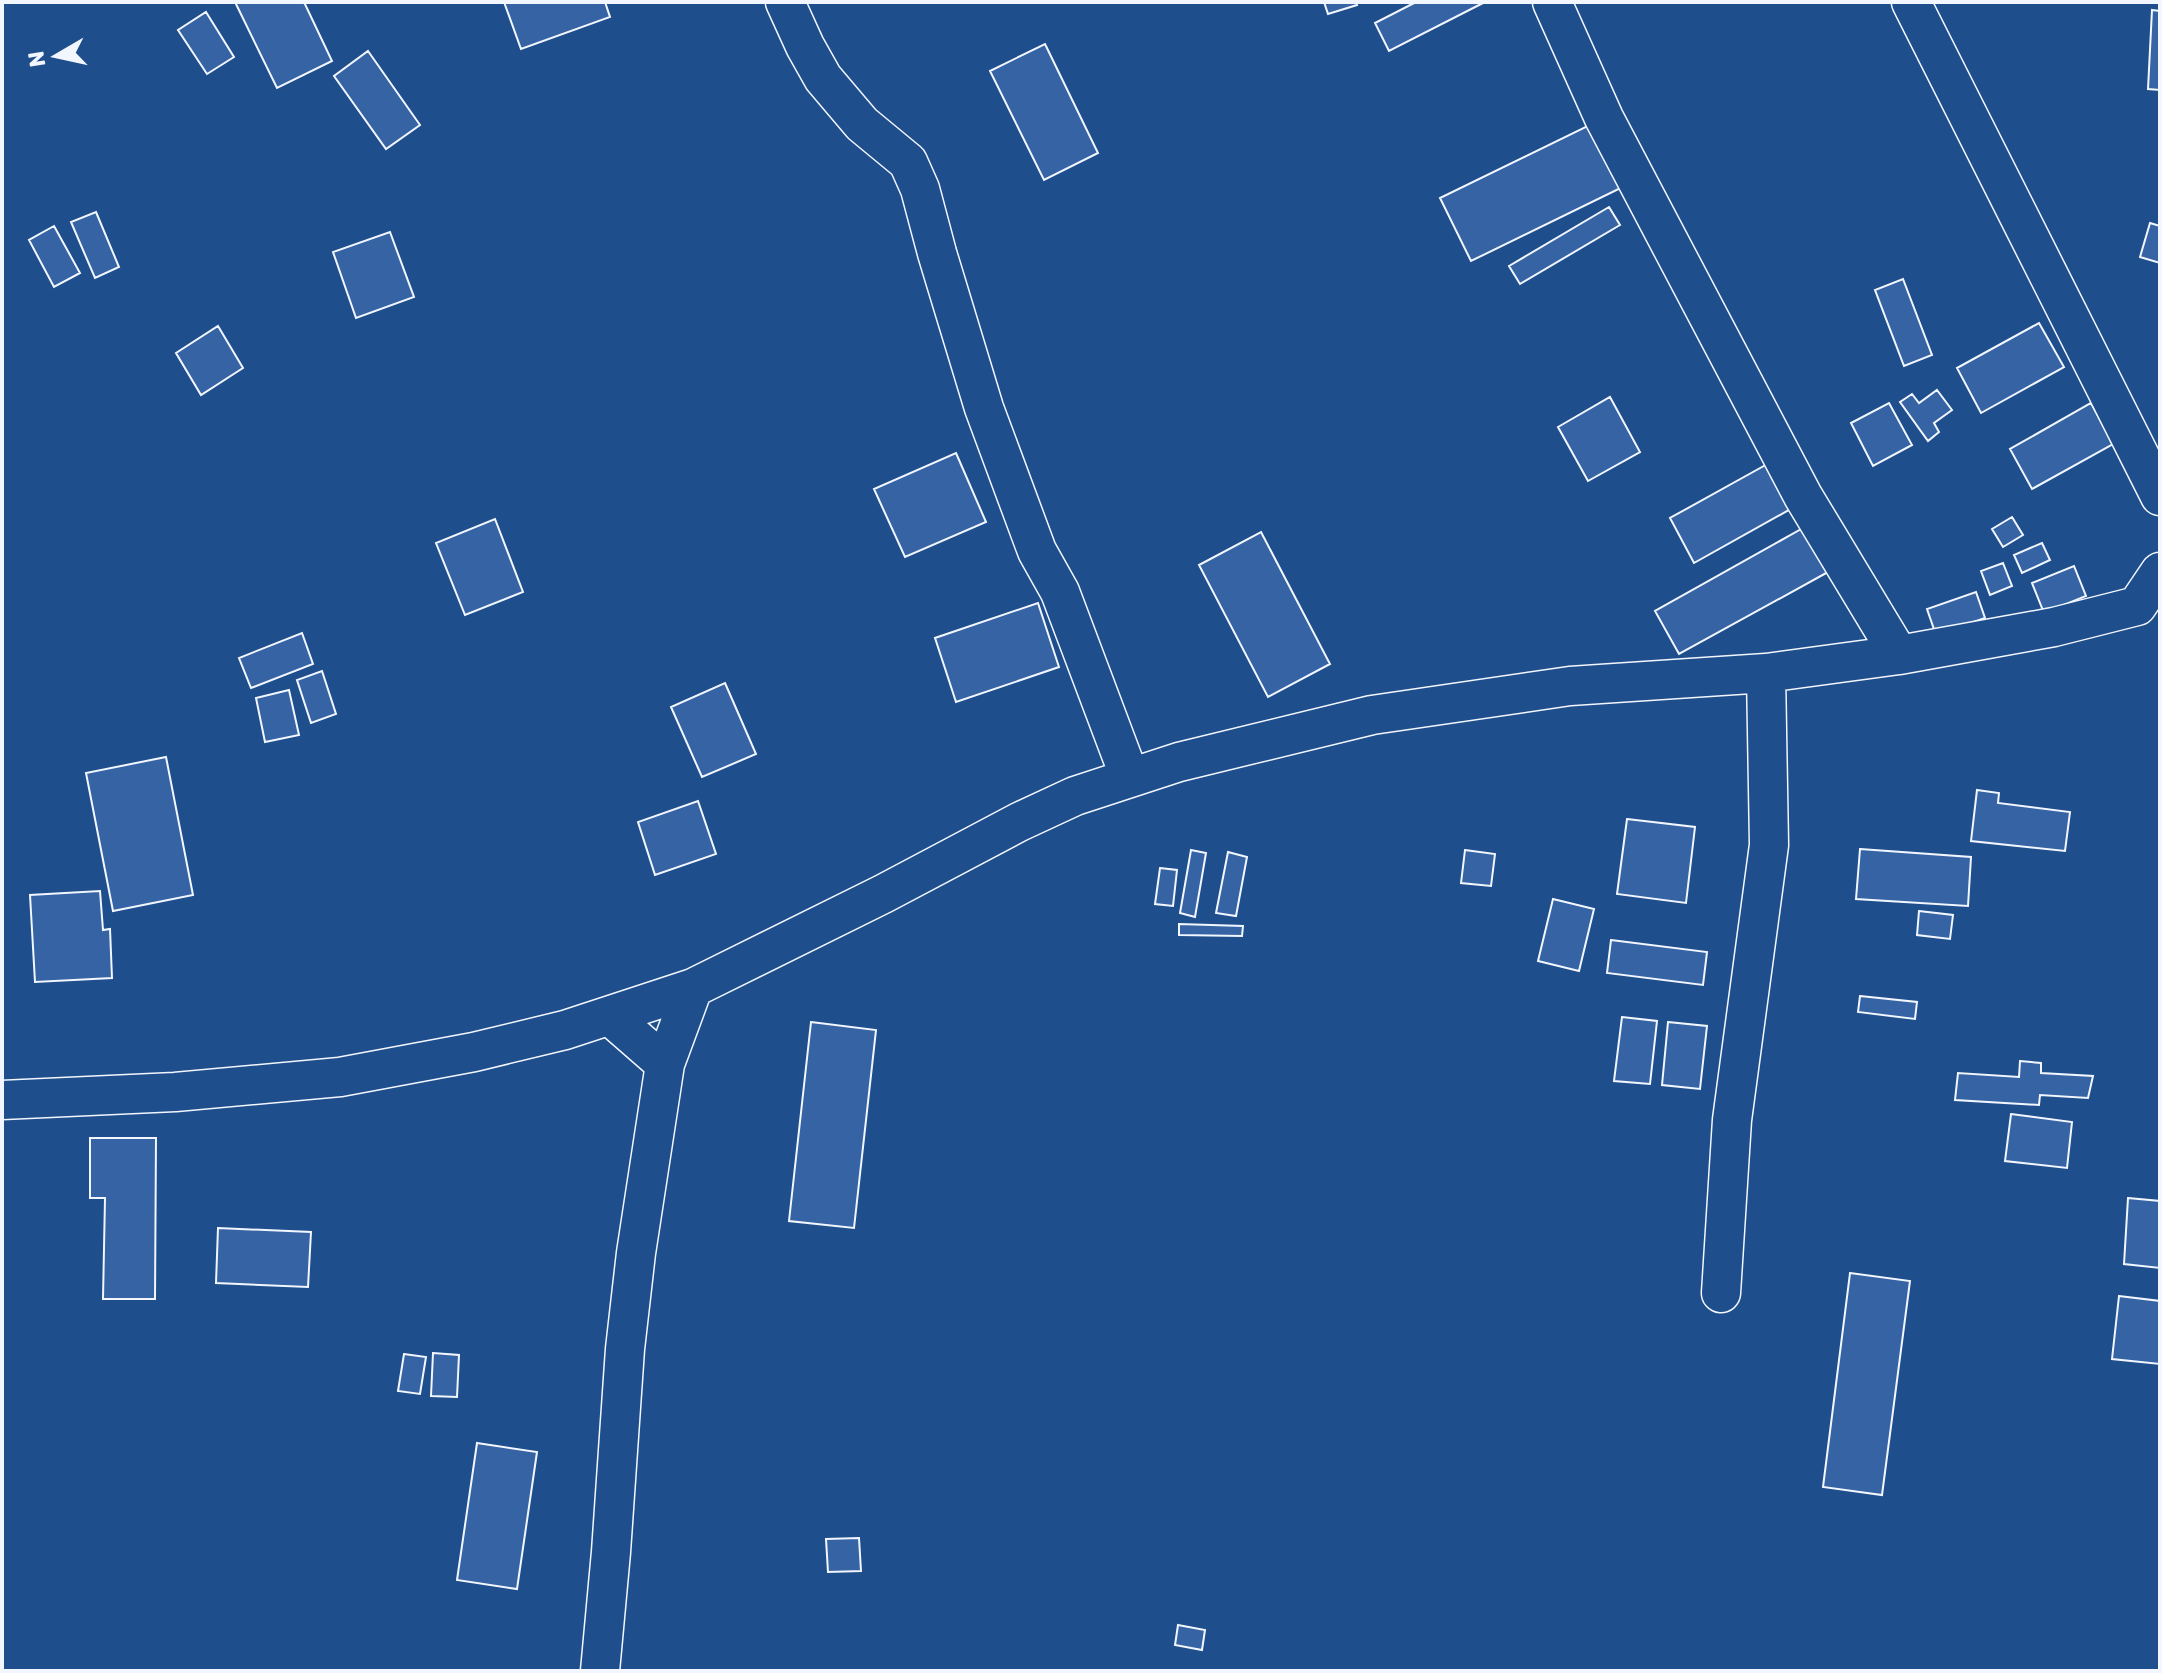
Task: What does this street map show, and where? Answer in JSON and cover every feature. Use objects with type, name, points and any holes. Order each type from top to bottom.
[{"type":"street","points":[[785,2],[823,78],[862,124],[908,162],[920,189],[984,408],[1037,551],[1060,592],[1130,778]]},
{"type":"street","points":[[1552,2],[1604,118],[1803,496],[1899,655]]},
{"type":"street","points":[[1911,2],[2160,496]]},
{"type":"street","points":[[2,1100],[175,1092],[340,1077],[474,1052],[565,1030],[693,988],[883,894],[1019,822],[1075,796],[1179,762],[1372,715],[1570,686],[1766,673],[1899,655],[2054,627],[2137,606],[2160,572]]},
{"type":"street","points":[[1721,1293],[1732,1120],[1769,845],[1766,673]]},
{"type":"street","points":[[600,1671],[625,1349],[636,1253],[665,1064],[693,988]]},
{"type":"street","points":[[610,1016],[665,1064]]},
{"type":"building","points":[[235,2],[304,2],[332,61],[277,88]]},
{"type":"building","points":[[504,2],[605,2],[610,17],[521,49]]},
{"type":"building","points":[[1324,2],[1356,2],[1357,5],[1328,14]]},
{"type":"building","points":[[1416,2],[1485,2],[1389,51],[1375,23]]},
{"type":"building","points":[[2152,10],[2160,11],[2160,90],[2148,89]]},
{"type":"building","points":[[206,12],[234,57],[207,74],[178,30]]},
{"type":"building","points":[[1045,44],[1098,153],[1044,180],[990,71]]},
{"type":"building","points":[[368,51],[420,125],[386,149],[334,76]]},
{"type":"building","points":[[1604,118],[1635,181],[1471,261],[1440,198]]},
{"type":"building","points":[[1609,207],[1620,225],[1520,284],[1509,266]]},
{"type":"building","points":[[96,212],[119,267],[95,278],[71,222]]},
{"type":"building","points":[[2150,223],[2160,226],[2160,263],[2140,257]]},
{"type":"building","points":[[54,226],[80,273],[54,287],[29,240]]},
{"type":"building","points":[[390,232],[414,297],[356,318],[333,252]]},
{"type":"building","points":[[1903,279],[1932,355],[1904,366],[1875,290]]},
{"type":"building","points":[[2039,323],[2064,367],[1981,413],[1957,368]]},
{"type":"building","points":[[218,326],[243,368],[201,395],[176,353]]},
{"type":"building","points":[[1937,390],[1952,410],[1934,423],[1939,432],[1928,441],[1900,402],[1912,394],[1919,403]]},
{"type":"building","points":[[1610,397],[1640,452],[1588,481],[1558,427]]},
{"type":"building","points":[[1889,403],[1912,445],[1873,466],[1851,423]]},
{"type":"building","points":[[2091,403],[2113,444],[2032,489],[2010,449]]},
{"type":"building","points":[[956,453],[986,522],[905,557],[874,489]]},
{"type":"building","points":[[1771,462],[1796,506],[1694,563],[1670,518]]},
{"type":"building","points":[[2012,517],[2023,535],[2003,547],[1992,529]]},
{"type":"building","points":[[495,519],[523,592],[465,615],[436,543]]},
{"type":"building","points":[[1803,528],[1828,572],[1679,654],[1655,611]]},
{"type":"building","points":[[1261,532],[1330,664],[1268,697],[1199,565]]},
{"type":"building","points":[[2042,543],[2050,560],[2022,573],[2014,555]]},
{"type":"building","points":[[2003,563],[2012,586],[1990,595],[1981,571]]},
{"type":"building","points":[[2074,566],[2086,596],[2044,613],[2032,583]]},
{"type":"building","points":[[1976,592],[1985,618],[1936,635],[1927,609]]},
{"type":"building","points":[[1038,603],[1059,667],[956,702],[935,638]]},
{"type":"building","points":[[302,633],[313,664],[251,688],[239,658]]},
{"type":"building","points":[[322,671],[336,714],[311,723],[297,680]]},
{"type":"building","points":[[725,683],[756,754],[702,777],[671,707]]},
{"type":"building","points":[[289,690],[299,735],[265,742],[256,698]]},
{"type":"building","points":[[166,757],[193,895],[113,911],[86,773]]},
{"type":"building","points":[[1977,790],[1999,793],[1998,803],[2070,812],[2065,851],[1971,841]]},
{"type":"building","points":[[698,801],[716,854],[655,875],[638,822]]},
{"type":"building","points":[[1627,819],[1695,827],[1686,903],[1617,894]]},
{"type":"building","points":[[1860,849],[1971,857],[1968,906],[1856,899]]},
{"type":"building","points":[[1191,850],[1206,853],[1195,917],[1180,913]]},
{"type":"building","points":[[1465,850],[1495,854],[1491,886],[1461,883]]},
{"type":"building","points":[[1228,852],[1247,857],[1236,916],[1216,913]]},
{"type":"building","points":[[1160,868],[1177,870],[1173,906],[1155,904]]},
{"type":"building","points":[[100,891],[103,930],[110,929],[112,978],[35,982],[30,895]]},
{"type":"building","points":[[1553,899],[1594,909],[1579,971],[1538,961]]},
{"type":"building","points":[[1919,911],[1953,915],[1950,939],[1917,935]]},
{"type":"building","points":[[1179,924],[1243,926],[1242,936],[1179,935]]},
{"type":"building","points":[[1611,940],[1707,952],[1703,985],[1607,973]]},
{"type":"building","points":[[1860,996],[1917,1002],[1915,1019],[1858,1012]]},
{"type":"building","points":[[1622,1017],[1657,1021],[1650,1084],[1614,1081]]},
{"type":"building","points":[[811,1022],[876,1030],[854,1228],[789,1221]]},
{"type":"building","points":[[1668,1022],[1707,1026],[1700,1089],[1662,1085]]},
{"type":"building","points":[[2020,1061],[2041,1063],[2041,1073],[2093,1076],[2088,1098],[2040,1095],[2039,1105],[1955,1100],[1958,1073],[2019,1077]]},
{"type":"building","points":[[2011,1114],[2072,1122],[2067,1168],[2005,1161]]},
{"type":"building","points":[[90,1138],[156,1138],[155,1299],[103,1299],[105,1198],[90,1198]]},
{"type":"building","points":[[2128,1198],[2160,1201],[2160,1268],[2124,1264]]},
{"type":"building","points":[[218,1228],[311,1232],[308,1287],[216,1283]]},
{"type":"building","points":[[1850,1273],[1910,1281],[1882,1495],[1823,1487]]},
{"type":"building","points":[[2119,1296],[2160,1301],[2160,1364],[2112,1359]]},
{"type":"building","points":[[433,1353],[459,1355],[457,1397],[431,1396]]},
{"type":"building","points":[[404,1354],[426,1357],[420,1394],[398,1391]]},
{"type":"building","points":[[477,1443],[537,1452],[517,1589],[457,1580]]},
{"type":"building","points":[[859,1538],[861,1571],[828,1572],[826,1539]]},
{"type":"building","points":[[1178,1625],[1205,1630],[1202,1650],[1175,1645]]}]
